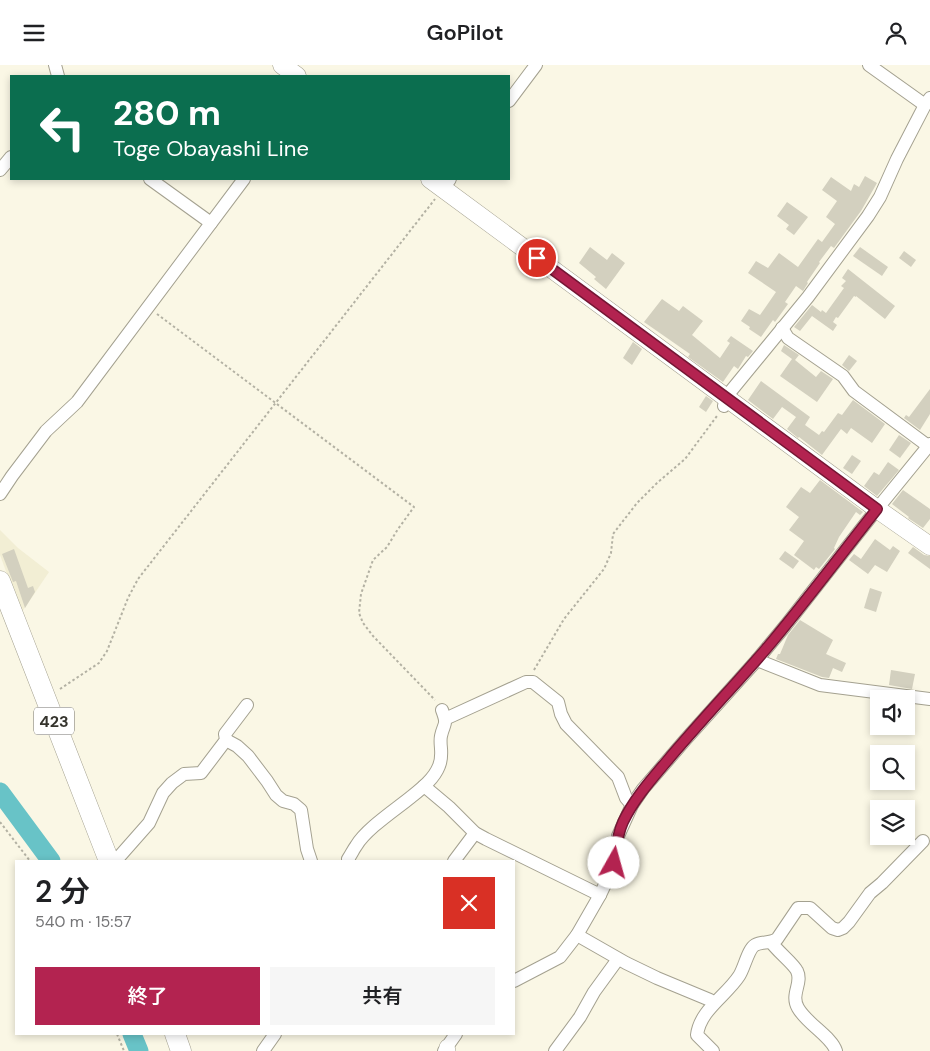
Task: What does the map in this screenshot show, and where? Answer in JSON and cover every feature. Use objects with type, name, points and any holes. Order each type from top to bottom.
[{"type":"highway","name":"423","points":[[0,581],[109,860]]},
{"type":"highway","points":[[174,1035],[181,1051]]},
{"type":"main road","points":[[282,65],[296,75]]},
{"type":"main road","points":[[441,182],[725,401],[930,546]]},
{"type":"street","points":[[510,100],[536,65]]},
{"type":"street","points":[[725,401],[808,297],[868,216],[880,197],[896,159],[927,109],[869,65]]},
{"type":"street","points":[[0,170],[10,158]]},
{"type":"street","points":[[151,180],[211,223]]},
{"type":"street","points":[[0,494],[46,431],[77,402],[243,180]]},
{"type":"street","points":[[515,980],[560,957],[576,935],[600,895],[614,863],[618,835],[622,823],[643,789],[757,660],[929,445],[854,391],[843,376],[788,338],[782,328]]},
{"type":"street","points":[[757,660],[820,685],[930,699]]},
{"type":"street","points":[[347,860],[356,845],[367,833],[434,776],[442,753],[440,737],[446,723],[444,714],[530,681],[558,701],[566,724],[618,777],[626,798],[632,805]]},
{"type":"street","points":[[112,860],[119,857],[148,823],[163,793],[172,783],[184,774],[202,773],[226,740],[225,734],[247,705]]},
{"type":"street","points":[[226,740],[237,746],[248,756],[276,795],[283,801],[294,804],[301,810],[307,849],[311,860]]},
{"type":"street","points":[[424,786],[475,833],[600,895]]},
{"type":"street","points":[[455,860],[475,833]]},
{"type":"street","points":[[713,1051],[698,1035],[698,1027],[713,1004],[731,987],[740,974],[746,964],[750,949],[755,945],[771,943],[777,939],[798,908],[810,908],[832,928],[838,930],[843,928],[870,893],[923,841]]},
{"type":"street","points":[[576,935],[618,959],[656,978],[710,1000],[713,1004]]},
{"type":"street","points":[[771,943],[797,971],[798,977],[794,998],[797,1007],[807,1020],[833,1044],[836,1051]]},
{"type":"street","points":[[555,1051],[618,959]]},
{"type":"street","points":[[263,1051],[274,1035]]},
{"type":"street","points":[[446,1050],[455,1035]]},
{"type":"path","points":[[45,699],[99,663],[107,651],[128,598],[138,579],[275,403],[441,182]]},
{"type":"path","points":[[148,307],[414,507],[387,547],[373,560],[361,595],[359,613],[363,623],[373,636],[433,698],[444,714]]},
{"type":"path","points":[[530,681],[530,677],[564,619],[604,569],[611,553],[612,534],[637,503],[685,459],[725,401]]},
{"type":"path","points":[[0,822],[29,860]]},
{"type":"path","points":[[117,1035],[124,1051]]},
{"type":"shaded area","points":[[0,530],[18,548],[49,572],[21,612],[0,555]]},
{"type":"building","points":[[865,176],[877,183],[861,211],[834,248],[831,246],[819,262],[803,291],[796,286],[785,302],[788,304],[761,337],[749,329],[750,327],[741,321],[749,309],[760,315],[776,292],[748,273],[756,261],[768,268],[779,253],[798,267],[818,239],[822,242],[835,224],[826,217],[837,201],[822,190],[831,177],[851,191],[854,184],[859,187]]},
{"type":"building","points":[[787,202],[808,217],[794,235],[786,229],[789,225],[777,216]]},
{"type":"building","points":[[590,247],[607,260],[612,253],[625,263],[606,289],[594,279],[596,277],[579,263]]},
{"type":"building","points":[[860,247],[888,267],[882,276],[853,256]]},
{"type":"building","points":[[904,251],[916,260],[911,267],[899,258]]},
{"type":"building","points":[[848,269],[895,306],[885,319],[854,296],[833,322],[837,325],[833,331],[812,316],[800,331],[794,327],[812,305],[821,312],[822,310],[826,313],[844,288],[841,286],[846,281],[842,278]]},
{"type":"building","points":[[662,299],[679,311],[683,306],[703,321],[692,335],[720,358],[730,343],[727,341],[731,336],[753,351],[748,357],[746,356],[738,369],[734,366],[723,382],[688,357],[690,354],[644,322]]},
{"type":"building","points":[[633,342],[642,349],[632,365],[623,358]]},
{"type":"building","points":[[784,345],[799,355],[795,360],[816,377],[821,371],[833,379],[817,402],[780,376],[792,359],[781,351]]},
{"type":"building","points":[[849,355],[857,361],[849,371],[842,365]]},
{"type":"building","points":[[761,381],[810,417],[805,425],[819,435],[822,431],[824,432],[838,413],[842,415],[853,400],[885,424],[872,443],[851,428],[847,434],[841,429],[822,455],[787,429],[796,417],[782,407],[773,419],[748,400]]},
{"type":"building","points":[[930,389],[930,414],[920,430],[904,418],[906,415],[909,417]]},
{"type":"building","points":[[706,396],[713,401],[706,412],[699,407]]},
{"type":"building","points":[[899,435],[911,443],[900,458],[889,450]]},
{"type":"building","points":[[852,455],[861,461],[852,474],[843,468]]},
{"type":"building","points":[[888,462],[899,470],[877,496],[864,486],[874,472],[879,475]]},
{"type":"building","points":[[820,480],[863,512],[860,515],[856,512],[839,537],[835,549],[819,569],[816,567],[814,570],[794,555],[804,541],[789,530],[799,517],[786,507],[801,487],[810,493]]},
{"type":"building","points":[[903,490],[930,509],[930,519],[923,528],[892,504]]},
{"type":"building","points":[[875,539],[890,550],[893,546],[900,551],[887,572],[875,565],[868,574],[849,560],[854,554],[861,559]]},
{"type":"building","points":[[913,547],[924,555],[930,556],[930,569],[908,553]]},
{"type":"building","points":[[14,549],[28,588],[33,586],[35,592],[25,608],[16,581],[13,582],[2,554]]},
{"type":"building","points":[[785,551],[799,561],[793,569],[779,559]]},
{"type":"building","points":[[870,588],[882,592],[876,612],[864,608]]},
{"type":"building","points":[[800,620],[833,640],[826,654],[846,663],[842,672],[833,668],[829,678],[822,677],[776,659],[788,635]]},
{"type":"building","points":[[891,670],[915,674],[912,689],[889,685]]},
{"type":"waterway","points":[[0,792],[50,860]]},
{"type":"waterway","points":[[132,1035],[139,1051]]},
{"type":"route","points":[[537,258],[877,509],[757,660],[643,789],[622,823],[618,835],[614,863]]}]
